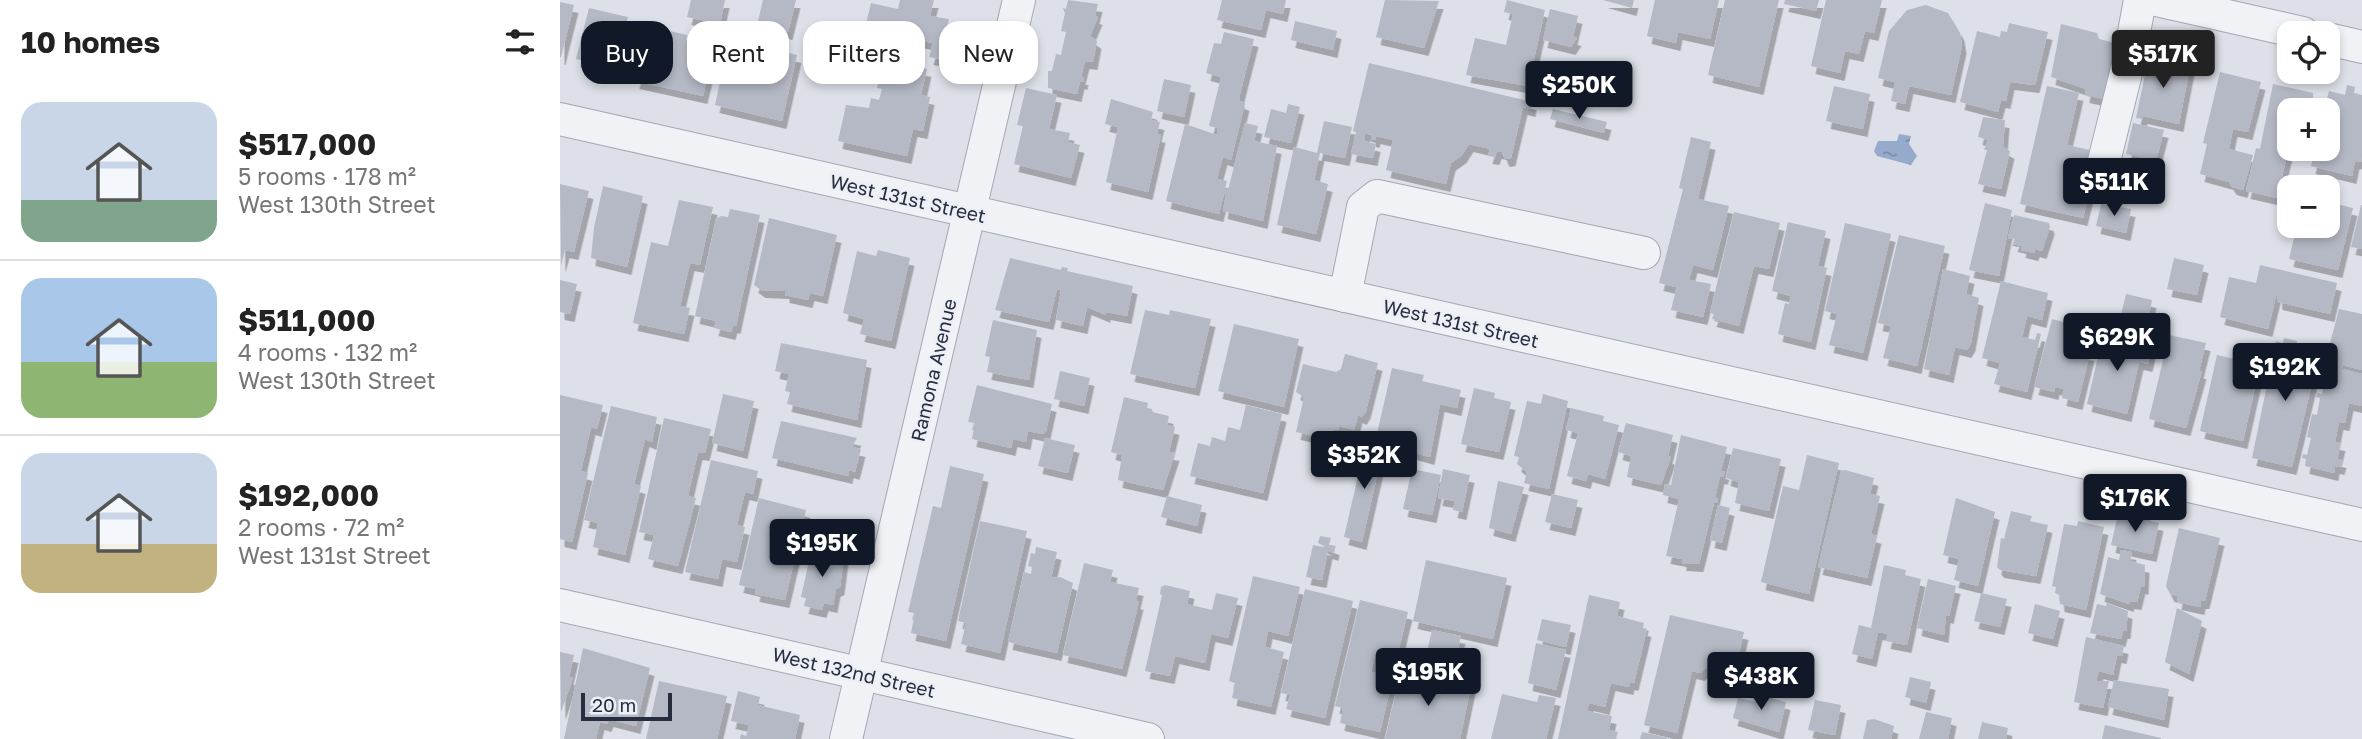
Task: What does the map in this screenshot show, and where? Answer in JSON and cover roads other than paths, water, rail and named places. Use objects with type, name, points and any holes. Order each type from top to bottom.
[{"type":"street","name":"Ramona Avenue","points":[[846,739],[1019,0]]},
{"type":"street","points":[[2104,160],[2128,65],[2140,0]]},
{"type":"street","points":[[2156,0],[2277,27]]},
{"type":"street","points":[[2340,42],[2362,47]]},
{"type":"street","name":"West 131st Street","points":[[560,119],[2362,524]]},
{"type":"street","points":[[1345,296],[1363,207],[1377,196],[1644,253]]},
{"type":"street","name":"West 132nd Street","points":[[560,605],[1148,739]]},
{"type":"water","points":[[1899,134],[1911,136],[1909,144],[1917,156],[1911,165],[1877,156],[1874,151],[1878,141],[1897,141]]}]
